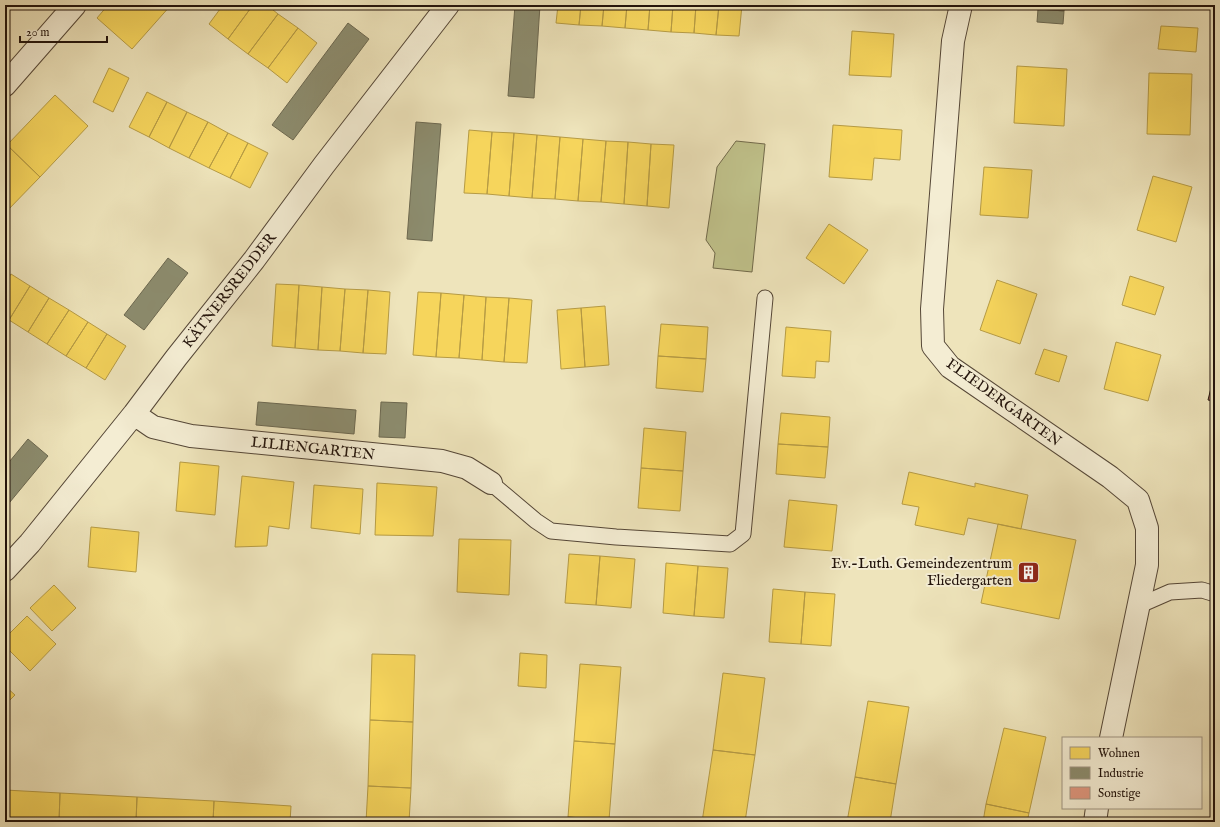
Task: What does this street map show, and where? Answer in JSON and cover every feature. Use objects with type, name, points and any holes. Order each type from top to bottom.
[{"type":"street","points":[[5,85],[75,5]]},
{"type":"street","name":"KÄTNERSREDDER","points":[[5,570],[30,543],[134,414],[176,358],[254,260],[324,165],[448,5]]},
{"type":"street","name":"FLIEDERGARTEN","points":[[961,5],[953,41],[932,309],[933,346],[950,367],[1110,477],[1138,500],[1147,528],[1146,565],[1111,737]]},
{"type":"street","name":"LILIENGARTEN","points":[[134,414],[153,427],[191,436],[442,461],[467,468],[491,483]]},
{"type":"street","points":[[1095,822],[1098,809]]},
{"type":"lane","points":[[491,483],[551,531],[616,537],[730,544],[743,534],[765,298]]},
{"type":"lane","points":[[1138,606],[1170,592],[1202,590],[1215,594]]},
{"type":"green space","points":[[736,141],[765,144],[752,272],[713,268],[715,253],[706,240],[717,167]]},
{"type":"building: Wohnen","points":[[108,5],[171,5],[132,49],[97,18]]},
{"type":"building: Wohnen","points":[[223,5],[253,5],[228,39],[209,24]]},
{"type":"building: Wohnen","points":[[253,5],[267,5],[278,14],[248,54],[228,39]]},
{"type":"building: Wohnen","points":[[558,5],[581,5],[579,25],[556,23]]},
{"type":"building: Wohnen","points":[[581,5],[604,5],[602,26],[579,25]]},
{"type":"building: Wohnen","points":[[604,5],[627,5],[625,28],[602,26]]},
{"type":"building: Wohnen","points":[[627,5],[650,5],[648,30],[625,28]]},
{"type":"building: Wohnen","points":[[650,5],[673,5],[671,32],[648,30]]},
{"type":"building: Wohnen","points":[[673,5],[696,5],[694,33],[671,32]]},
{"type":"building: Wohnen","points":[[696,5],[719,5],[716,35],[694,33]]},
{"type":"building: Wohnen","points":[[719,5],[742,5],[739,36],[716,35]]},
{"type":"building: Wohnen","points":[[278,14],[298,28],[268,68],[248,54]]},
{"type":"building: Wohnen","points":[[1161,26],[1198,28],[1196,52],[1158,49]]},
{"type":"building: Wohnen","points":[[298,28],[317,43],[287,83],[268,68]]},
{"type":"building: Wohnen","points":[[852,31],[894,34],[891,77],[849,75]]},
{"type":"building: Wohnen","points":[[1017,66],[1067,69],[1064,126],[1014,123]]},
{"type":"building: Wohnen","points":[[109,68],[129,78],[113,112],[93,102]]},
{"type":"building: Wohnen","points":[[1149,73],[1192,74],[1190,135],[1147,134]]},
{"type":"building: Wohnen","points":[[147,92],[167,102],[149,137],[129,127]]},
{"type":"building: Wohnen","points":[[55,95],[88,126],[40,177],[7,145]]},
{"type":"building: Wohnen","points":[[167,102],[187,112],[169,148],[149,137]]},
{"type":"building: Wohnen","points":[[187,112],[208,122],[189,158],[169,148]]},
{"type":"building: Wohnen","points":[[208,122],[228,133],[209,168],[189,158]]},
{"type":"building: Wohnen","points":[[833,125],[902,130],[900,160],[874,158],[872,180],[829,177]]},
{"type":"building: Wohnen","points":[[469,130],[492,132],[487,194],[464,193]]},
{"type":"building: Wohnen","points":[[492,132],[514,133],[509,196],[487,194]]},
{"type":"building: Wohnen","points":[[228,133],[248,143],[230,178],[209,168]]},
{"type":"building: Wohnen","points":[[514,133],[537,135],[532,198],[509,196]]},
{"type":"building: Wohnen","points":[[537,135],[560,137],[555,199],[532,198]]},
{"type":"building: Wohnen","points":[[560,137],[583,139],[578,201],[555,199]]},
{"type":"building: Wohnen","points":[[583,139],[606,141],[601,202],[578,201]]},
{"type":"building: Wohnen","points":[[606,141],[628,142],[624,204],[601,202]]},
{"type":"building: Wohnen","points":[[628,142],[651,144],[647,206],[624,204]]},
{"type":"building: Wohnen","points":[[248,143],[268,153],[250,188],[230,178]]},
{"type":"building: Wohnen","points":[[651,144],[674,145],[669,208],[647,206]]},
{"type":"building: Wohnen","points":[[7,145],[40,177],[5,213],[5,147]]},
{"type":"building: Wohnen","points":[[984,167],[1032,170],[1028,218],[980,215]]},
{"type":"building: Wohnen","points":[[1153,176],[1192,187],[1176,242],[1137,230]]},
{"type":"building: Wohnen","points":[[829,224],[868,250],[844,284],[806,258]]},
{"type":"building: Wohnen","points":[[11,274],[30,286],[9,320],[5,317],[5,283]]},
{"type":"building: Wohnen","points":[[1130,276],[1164,287],[1155,315],[1122,305]]},
{"type":"building: Wohnen","points":[[997,280],[1037,294],[1020,344],[980,330]]},
{"type":"building: Wohnen","points":[[276,284],[299,285],[295,348],[272,346]]},
{"type":"building: Wohnen","points":[[299,285],[322,287],[318,350],[295,348]]},
{"type":"building: Wohnen","points":[[30,286],[49,298],[28,332],[9,320]]},
{"type":"building: Wohnen","points":[[322,287],[345,289],[340,351],[318,350]]},
{"type":"building: Wohnen","points":[[345,289],[368,290],[363,353],[340,351]]},
{"type":"building: Wohnen","points":[[368,290],[390,292],[386,354],[363,353]]},
{"type":"building: Wohnen","points":[[418,292],[441,293],[436,357],[413,355]]},
{"type":"building: Wohnen","points":[[441,293],[464,295],[459,358],[436,357]]},
{"type":"building: Wohnen","points":[[464,295],[486,297],[482,360],[459,358]]},
{"type":"building: Wohnen","points":[[486,297],[509,298],[504,362],[482,360]]},
{"type":"building: Wohnen","points":[[49,298],[69,310],[47,344],[28,332]]},
{"type":"building: Wohnen","points":[[509,298],[532,300],[527,363],[504,362]]},
{"type":"building: Wohnen","points":[[605,306],[609,365],[585,367],[581,308]]},
{"type":"building: Wohnen","points":[[581,308],[585,367],[561,369],[557,310]]},
{"type":"building: Wohnen","points":[[69,310],[88,322],[66,356],[47,344]]},
{"type":"building: Wohnen","points":[[88,322],[107,334],[86,368],[66,356]]},
{"type":"building: Wohnen","points":[[661,324],[708,327],[706,359],[658,356]]},
{"type":"building: Wohnen","points":[[786,327],[831,331],[829,362],[816,361],[815,378],[782,376]]},
{"type":"building: Wohnen","points":[[107,334],[126,346],[105,380],[86,368]]},
{"type":"building: Wohnen","points":[[1116,342],[1161,355],[1148,401],[1104,389]]},
{"type":"building: Wohnen","points":[[1044,349],[1067,356],[1059,382],[1035,374]]},
{"type":"building: Wohnen","points":[[658,356],[706,359],[703,392],[656,388]]},
{"type":"building: Wohnen","points":[[781,413],[830,417],[828,447],[778,444]]},
{"type":"building: Wohnen","points":[[644,428],[686,432],[683,471],[641,468]]},
{"type":"building: Wohnen","points":[[778,444],[828,447],[825,478],[776,474]]},
{"type":"building: Wohnen","points":[[180,462],[219,466],[215,515],[176,511]]},
{"type":"building: Wohnen","points":[[641,468],[683,471],[680,511],[638,508]]},
{"type":"building: Wohnen","points":[[909,472],[975,487],[975,483],[1028,495],[1021,529],[968,518],[964,535],[915,525],[919,507],[902,504]]},
{"type":"building: Wohnen","points":[[242,476],[294,482],[289,529],[269,526],[267,546],[235,547]]},
{"type":"building: Wohnen","points":[[377,483],[437,487],[433,536],[375,535]]},
{"type":"building: Wohnen","points":[[314,485],[363,489],[360,534],[311,528]]},
{"type":"building: Wohnen","points":[[789,500],[837,505],[832,551],[784,547]]},
{"type":"building: Wohnen","name":"Ev.-Luth. Gemeindezentrum Fliedergarten","points":[[998,524],[1076,540],[1059,619],[981,603]]},
{"type":"building: Wohnen","points":[[91,527],[139,532],[136,572],[88,567]]},
{"type":"building: Wohnen","points":[[459,539],[511,540],[509,595],[457,592]]},
{"type":"building: Wohnen","points":[[569,554],[600,556],[596,605],[565,603]]},
{"type":"building: Wohnen","points":[[600,556],[635,559],[631,608],[596,605]]},
{"type":"building: Wohnen","points":[[666,563],[698,566],[694,616],[663,613]]},
{"type":"building: Wohnen","points":[[698,566],[728,568],[724,618],[694,616]]},
{"type":"building: Wohnen","points":[[54,585],[76,608],[52,631],[30,608]]},
{"type":"building: Wohnen","points":[[773,589],[805,592],[801,644],[769,642]]},
{"type":"building: Wohnen","points":[[805,592],[835,594],[831,646],[801,644]]},
{"type":"building: Wohnen","points":[[27,616],[56,644],[30,671],[5,646],[5,638]]},
{"type":"building: Wohnen","points":[[520,653],[547,655],[546,688],[518,686]]},
{"type":"building: Wohnen","points":[[372,654],[415,655],[413,722],[370,720]]},
{"type":"building: Wohnen","points":[[580,664],[621,667],[615,744],[574,741]]},
{"type":"building: Wohnen","points":[[723,673],[765,678],[755,755],[713,750]]},
{"type":"building: Wohnen","points":[[5,686],[15,695],[5,705]]},
{"type":"building: Wohnen","points":[[868,701],[909,707],[896,784],[855,777]]},
{"type":"building: Wohnen","points":[[370,720],[413,722],[411,788],[368,786]]},
{"type":"building: Wohnen","points":[[1004,728],[1046,737],[1029,813],[986,804]]},
{"type":"building: Wohnen","points":[[574,741],[615,744],[609,820],[568,817]]},
{"type":"building: Wohnen","points":[[713,750],[755,755],[745,822],[702,822]]},
{"type":"building: Wohnen","points":[[855,777],[896,784],[890,822],[847,822]]},
{"type":"building: Wohnen","points":[[368,786],[411,788],[409,822],[366,822]]},
{"type":"building: Wohnen","points":[[5,790],[60,793],[59,822],[5,822]]},
{"type":"building: Wohnen","points":[[60,793],[137,797],[136,822],[59,822]]},
{"type":"building: Wohnen","points":[[137,797],[214,801],[213,822],[136,822]]},
{"type":"building: Wohnen","points":[[214,801],[291,806],[290,822],[213,822]]},
{"type":"building: Wohnen","points":[[986,804],[1029,813],[1027,822],[983,822]]},
{"type":"building: Wohnen","points":[[568,817],[609,820],[609,822],[567,822]]},
{"type":"building: Industrie","points":[[515,5],[540,5],[534,98],[508,96]]},
{"type":"building: Industrie","points":[[1041,5],[1065,5],[1064,11],[1041,9]]},
{"type":"building: Industrie","points":[[1038,9],[1064,11],[1063,24],[1037,22]]},
{"type":"building: Industrie","points":[[348,23],[369,39],[293,140],[272,125]]},
{"type":"building: Industrie","points":[[416,122],[441,124],[432,241],[407,239]]},
{"type":"building: Industrie","points":[[168,258],[188,273],[144,330],[124,315]]},
{"type":"building: Industrie","points":[[258,402],[356,410],[354,434],[256,425]]},
{"type":"building: Industrie","points":[[381,402],[407,403],[405,438],[379,437]]},
{"type":"building: Industrie","points":[[28,439],[48,456],[5,508],[5,467]]},
{"type":"building: Sonstige","points":[[1215,372],[1215,401],[1208,400]]},
{"type":"place","name":"Ev.-Luth. Gemeindezentrum Fliedergarten","points":[[1028,572]]}]
